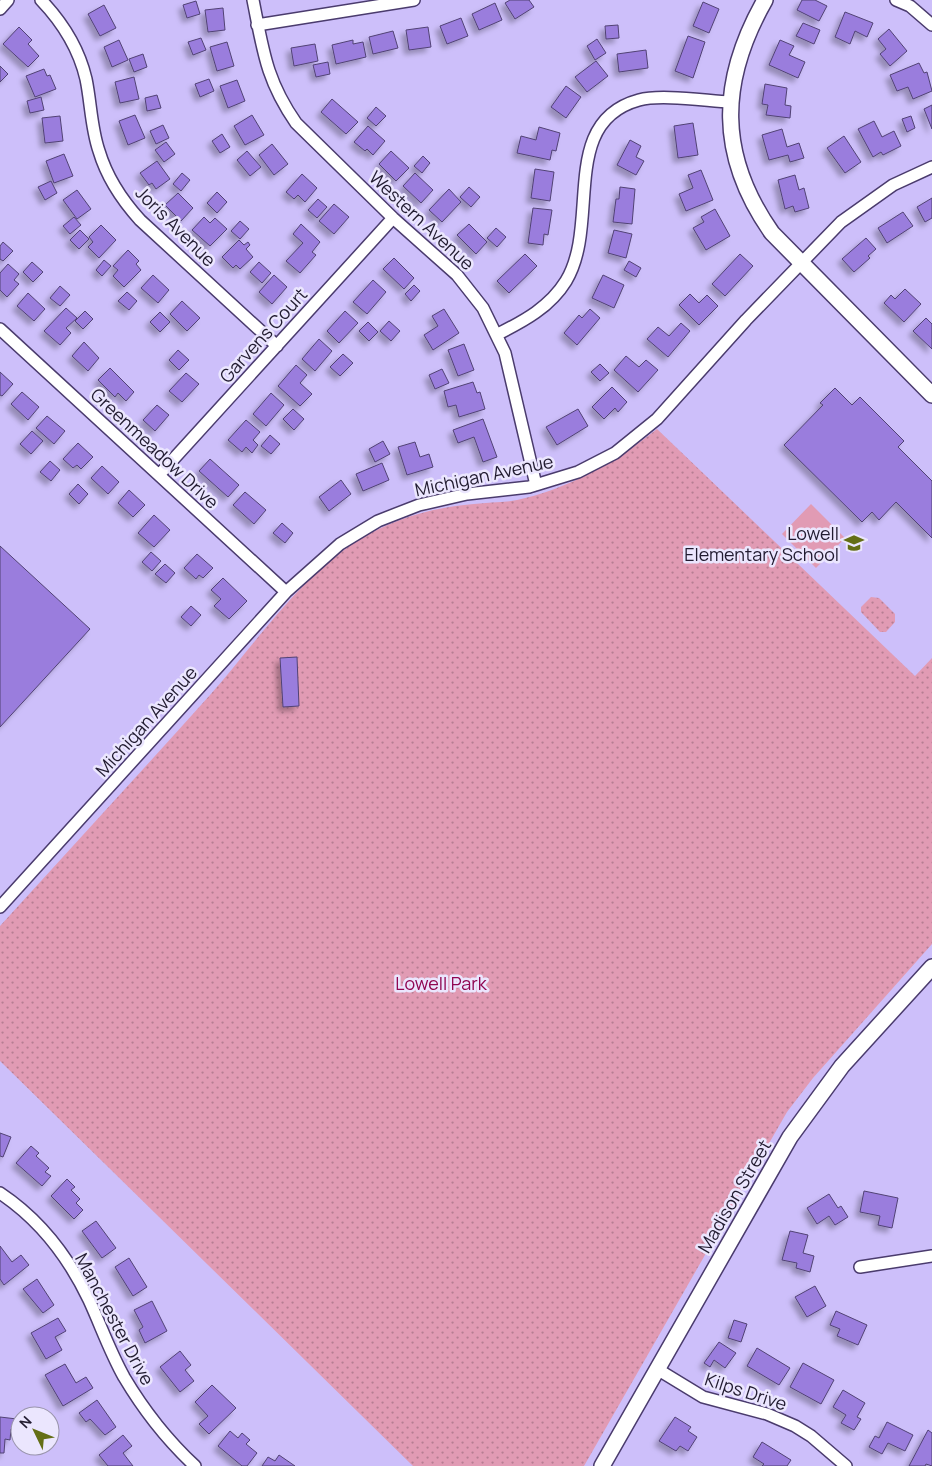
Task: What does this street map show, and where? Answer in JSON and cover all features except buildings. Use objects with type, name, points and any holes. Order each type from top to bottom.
[{"type":"street","points":[[0,9],[8,0]]},
{"type":"street","name":"Joris Avenue","points":[[41,0],[68,34],[80,60],[86,80],[98,150],[110,178],[123,201],[140,220],[276,346]]},
{"type":"street","name":"Western Avenue","points":[[253,0],[262,51],[273,86],[296,123],[393,218],[467,286],[483,308],[498,334],[515,391],[536,485]]},
{"type":"street","points":[[257,25],[414,0]]},
{"type":"street","points":[[765,0],[747,34],[737,60],[730,102],[731,142],[736,162],[750,199],[772,233],[932,395]]},
{"type":"street","points":[[896,0],[910,6],[932,25]]},
{"type":"street","points":[[498,334],[538,311],[566,281],[582,237],[587,155],[594,137],[604,120],[625,105],[641,99],[730,102]]},
{"type":"street","name":"Michigan Avenue","points":[[0,907],[286,592],[340,544],[392,515],[433,501],[467,494],[510,491],[536,485],[595,464],[646,430],[800,263],[858,208],[894,185],[932,167]]},
{"type":"street","name":"Garvens Court","points":[[159,475],[393,218]]},
{"type":"street","name":"Greenmeadow Drive","points":[[0,329],[286,592]]},
{"type":"street","name":"Madison Street","points":[[602,1466],[799,1123],[842,1066],[932,967]]},
{"type":"street","name":"Manchester Drive","points":[[0,1193],[16,1204],[48,1235],[75,1273],[124,1377],[162,1432],[195,1466]]},
{"type":"street","points":[[860,1267],[932,1256]]},
{"type":"street","name":"Kilps Drive","points":[[657,1369],[703,1397],[767,1414],[795,1426],[811,1436],[839,1464]]},
{"type":"green space","name":"Lowell Park","points":[[657,429],[915,676],[932,658],[932,944],[813,1078],[787,1112],[584,1466],[413,1466],[0,1061],[0,926],[210,695],[297,592],[336,556],[370,533],[414,515],[444,508],[517,500],[555,489],[608,463]]},
{"type":"green space","points":[[811,504],[845,538],[816,568],[782,534]]},
{"type":"green space","points":[[871,597],[879,598],[895,614],[895,622],[886,632],[880,632],[861,612],[861,607]]},
{"type":"place","name":"Lowell Elementary School","points":[[854,543]]}]
